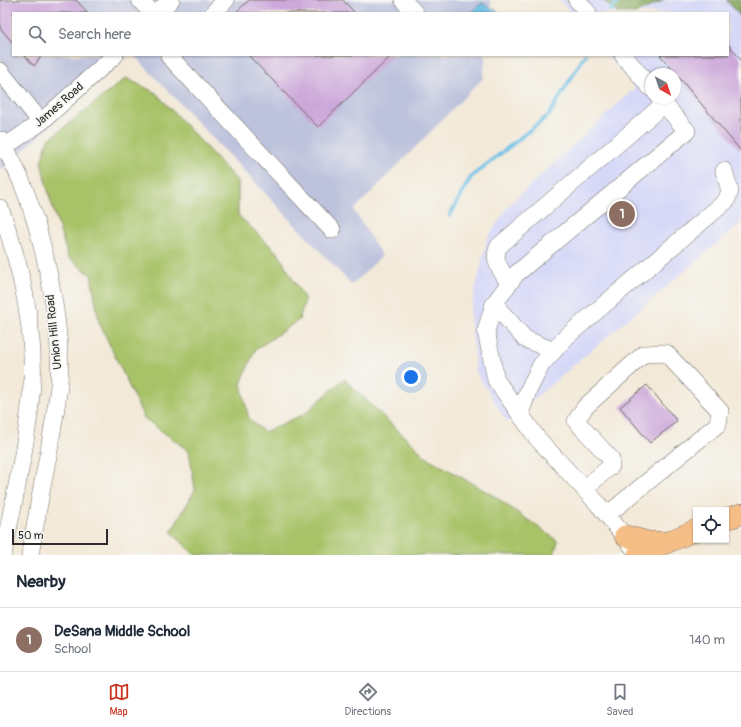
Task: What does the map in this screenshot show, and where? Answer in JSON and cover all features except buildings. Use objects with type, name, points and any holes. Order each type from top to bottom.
[{"type":"main road","points":[[729,518],[741,514]]},
{"type":"main road","points":[[639,555],[665,542],[693,531]]},
{"type":"main road","points":[[625,536],[648,542],[665,542]]},
{"type":"street","points":[[140,0],[151,12]]},
{"type":"street","points":[[158,12],[171,0]]},
{"type":"street","points":[[214,12],[226,0]]},
{"type":"street","points":[[403,0],[414,12]]},
{"type":"street","points":[[577,0],[587,12]]},
{"type":"street","name":"James Road","points":[[2,146],[41,122],[113,56]]},
{"type":"street","points":[[169,56],[332,230]]},
{"type":"street","points":[[624,56],[645,81]]},
{"type":"street","points":[[0,71],[41,122]]},
{"type":"street","points":[[509,284],[496,261],[495,254],[499,246],[659,104]]},
{"type":"street","points":[[639,555],[607,515],[537,438],[496,380],[486,331],[494,304],[516,274],[687,131],[664,104]]},
{"type":"street","name":"Union Hill Road","points":[[2,146],[26,194],[42,248],[53,308],[59,357],[59,386],[54,421],[30,555]]},
{"type":"street","points":[[520,414],[528,391],[541,365],[566,337],[726,201],[730,191],[731,180]]},
{"type":"street","name":"Union Hill Road","points":[[0,208],[14,245],[27,304],[32,382],[29,416],[3,555]]},
{"type":"street","points":[[494,304],[525,339],[554,351]]},
{"type":"street","points":[[584,489],[611,466],[610,459],[576,421],[585,407],[644,354],[666,353],[720,411],[718,424],[607,515]]},
{"type":"shaded area","points":[[0,0],[491,0],[490,12],[12,12],[12,56],[127,56],[5,167],[0,169]]},
{"type":"shaded area","points":[[559,0],[741,0],[741,223],[507,422],[476,372],[470,313],[487,239],[509,205],[635,88],[608,56],[729,56],[729,12],[570,12]]},
{"type":"shaded area","points":[[135,56],[486,56],[483,78],[354,210],[382,256],[352,285]]},
{"type":"green space","points":[[603,0],[664,0],[639,12],[616,12]]},
{"type":"green space","points":[[726,0],[741,0],[741,17]]},
{"type":"green space","points":[[126,78],[156,93],[238,182],[238,215],[278,253],[305,300],[299,320],[255,350],[241,384],[249,419],[264,432],[304,414],[344,379],[426,457],[494,496],[558,541],[554,555],[195,555],[171,532],[195,490],[189,451],[144,418],[99,322],[91,275],[68,257],[49,195],[41,162],[48,140]]},
{"type":"water","points":[[482,3],[499,12],[471,12]]},
{"type":"waterway","points":[[611,10],[619,0]]},
{"type":"waterway","points":[[450,215],[471,177],[549,115],[584,56]]},
{"type":"place","name":"DeSana Middle School","points":[[622,214]]}]
